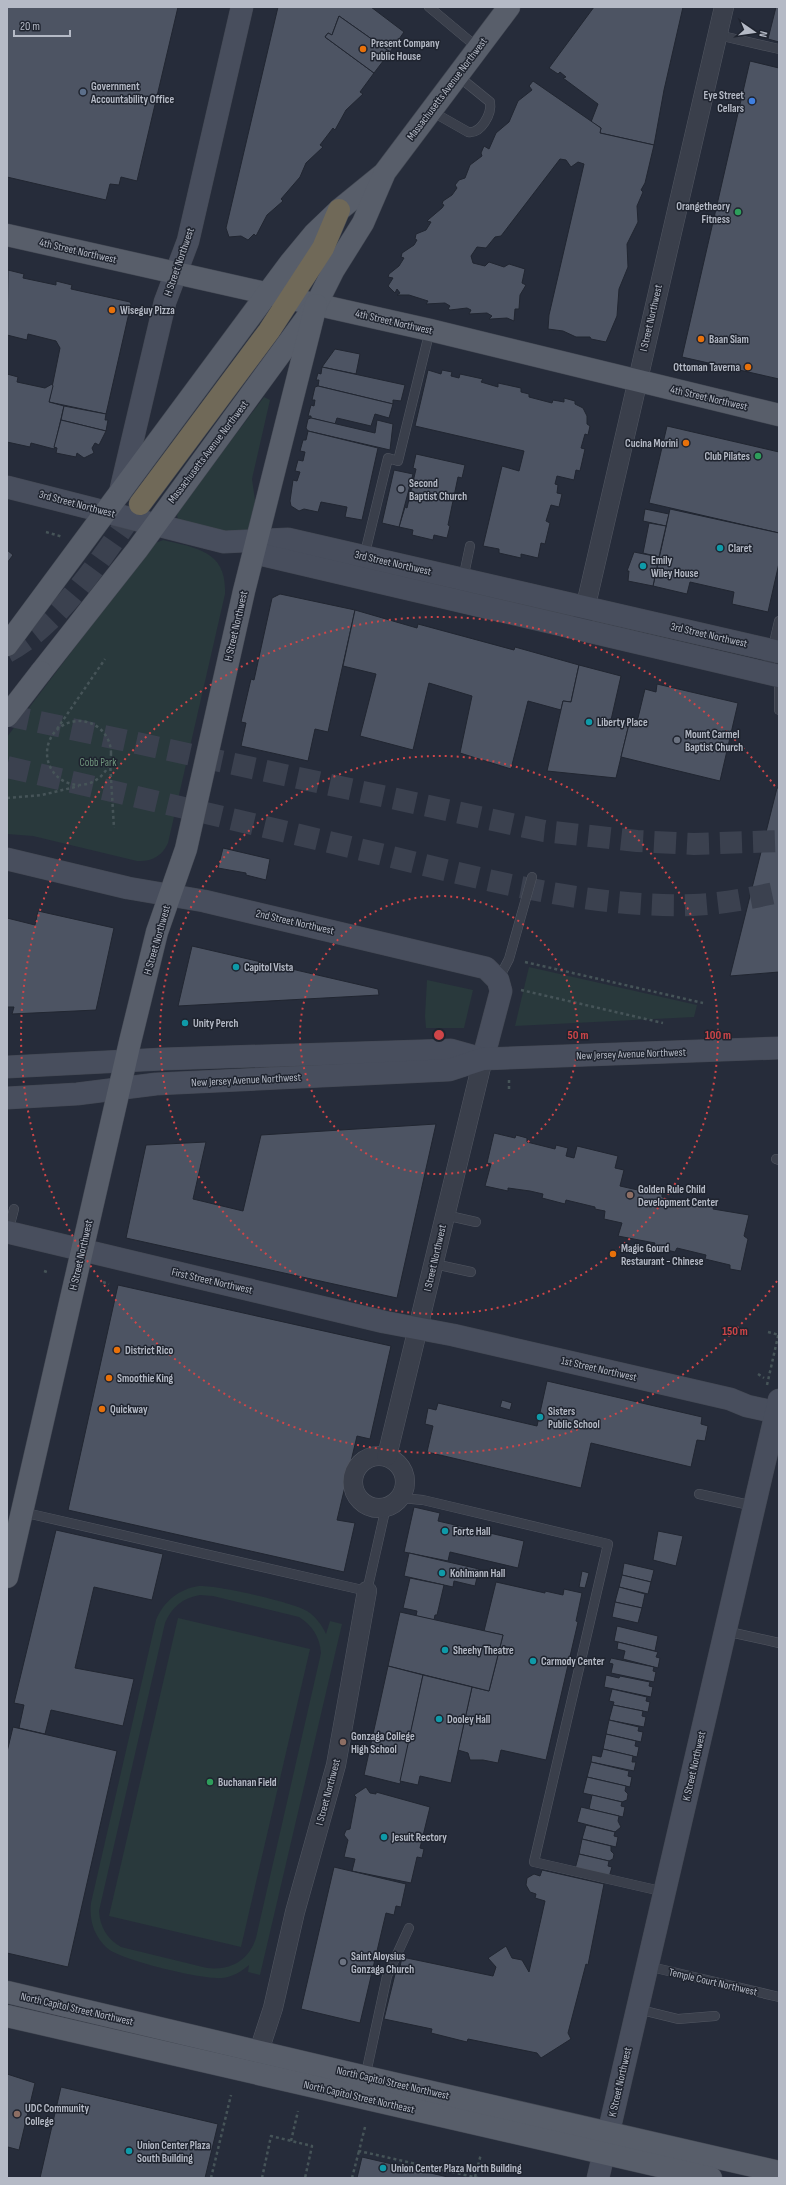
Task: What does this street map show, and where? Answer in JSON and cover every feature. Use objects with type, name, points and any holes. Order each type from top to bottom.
[{"type":"highway","points":[[140,504],[269,331],[323,248],[338,210]]},
{"type":"main road","name":"Massachusetts Avenue Northwest","points":[[7,716],[137,550],[153,525],[316,305],[332,272],[363,223],[385,172],[509,7]]},
{"type":"main road","name":"Massachusetts Avenue Northwest","points":[[7,645],[290,263],[314,234],[338,210],[385,172]]},
{"type":"main road","name":"4th Street Northwest","points":[[7,234],[430,330],[779,415]]},
{"type":"main road","name":"H Street Northwest","points":[[7,1577],[119,1089],[157,932],[186,848],[255,547],[316,305]]},
{"type":"main road","name":"North Capitol Street Northwest","points":[[7,1992],[75,2008],[256,2062],[363,2087],[609,2132],[779,2172]]},
{"type":"main road","points":[[70,2030],[75,2008]]},
{"type":"main road","points":[[7,2016],[70,2030],[256,2062]]},
{"type":"main road","name":"North Capitol Street Northeast","points":[[363,2087],[604,2153],[711,2178]]},
{"type":"street","name":"H Street Northwest","points":[[120,493],[165,302],[188,242],[242,7]]},
{"type":"street","name":"I Street Northwest","points":[[580,630],[724,7]]},
{"type":"street","name":"3rd Street Northwest","points":[[7,487],[224,542],[360,566],[463,579],[776,651]]},
{"type":"street","name":"3rd Street Northwest","points":[[360,566],[580,630],[776,675]]},
{"type":"street","name":"2nd Street Northwest","points":[[7,859],[128,888],[204,900],[474,964],[486,968],[498,980]]},
{"type":"street","points":[[483,1059],[501,996],[498,980]]},
{"type":"street","name":"New Jersey Avenue Northwest","points":[[7,1098],[77,1094],[156,1084],[449,1070],[483,1059],[779,1048]]},
{"type":"street","name":"New Jersey Avenue Northwest","points":[[7,1068],[126,1061],[451,1050],[483,1059]]},
{"type":"street","name":"I Street Northwest","points":[[393,1502],[404,1490],[405,1474],[401,1466],[387,1456],[483,1059]]},
{"type":"street","name":"First Street Northwest","points":[[7,1232],[376,1320],[418,1328]]},
{"type":"street","name":"1st Street Northwest","points":[[418,1328],[730,1399],[747,1406],[778,1408]]},
{"type":"street","name":"K Street Northwest","points":[[598,2178],[778,1408]]},
{"type":"street","points":[[387,1456],[370,1457],[362,1462],[356,1468],[353,1486],[356,1494],[365,1504],[378,1508],[393,1502]]},
{"type":"street","name":"I Street Northwest","points":[[256,2062],[273,2008],[295,1912],[336,1766],[367,1590]]},
{"type":"lane","points":[[429,7],[478,48]]},
{"type":"lane","points":[[718,35],[779,49]]},
{"type":"lane","points":[[431,111],[468,132],[473,133],[477,131],[490,114],[490,102],[458,76]]},
{"type":"lane","points":[[360,566],[388,458],[398,461],[430,330]]},
{"type":"lane","points":[[463,579],[470,546]]},
{"type":"lane","points":[[779,621],[776,651],[776,675],[779,710]]},
{"type":"lane","points":[[498,980],[509,959],[532,877]]},
{"type":"lane","points":[[7,1232],[14,1209]]},
{"type":"lane","points":[[445,1215],[476,1222]]},
{"type":"lane","points":[[434,1264],[472,1272]]},
{"type":"lane","points":[[699,1494],[754,1506]]},
{"type":"lane","points":[[393,1502],[423,1500],[608,1544],[534,1862],[664,1892]]},
{"type":"lane","name":"I Street Northwest","points":[[367,1590],[393,1502]]},
{"type":"lane","points":[[22,1512],[367,1590]]},
{"type":"lane","points":[[725,1631],[779,1643]]},
{"type":"lane","points":[[363,2087],[388,1976],[409,1928]]},
{"type":"lane","name":"Temple Court Northwest","points":[[647,1966],[779,1997]]},
{"type":"lane","points":[[637,2009],[678,2019],[715,2016]]},
{"type":"path","points":[[46,532],[67,538]]},
{"type":"path","points":[[81,786],[60,780],[53,772],[48,762],[47,751],[49,741],[55,731],[105,659]]},
{"type":"path","points":[[55,731],[64,725],[84,721],[94,725],[102,731],[108,740],[111,750],[110,761],[114,828]]},
{"type":"path","points":[[7,798],[42,795],[81,786],[100,778],[110,761]]},
{"type":"path","points":[[525,962],[703,1003]]},
{"type":"path","points":[[518,989],[663,1023]]},
{"type":"path","points":[[509,1080],[509,1088]]},
{"type":"path","points":[[103,1282],[109,1284]]},
{"type":"path","points":[[768,1332],[779,1334],[771,1366]]},
{"type":"path","points":[[758,1374],[764,1378]]},
{"type":"path","points":[[211,2178],[230,2095]]},
{"type":"path","points":[[292,2141],[298,2111]]},
{"type":"path","points":[[352,2178],[365,2126]]},
{"type":"path","points":[[262,2178],[271,2136],[312,2146],[305,2178]]},
{"type":"path","points":[[359,2151],[477,2178],[481,2154]]},
{"type":"green space","points":[[264,397],[270,400],[252,479],[256,507],[249,529],[240,535],[179,521],[177,516],[178,510]]},
{"type":"green space","name":"Cobb Park","points":[[163,540],[198,549],[208,554],[215,560],[221,569],[224,580],[225,594],[166,848],[160,855],[152,859],[137,861],[33,836],[7,834],[7,737],[153,544]]},
{"type":"green space","points":[[529,967],[697,1005],[694,1017],[515,1026]]},
{"type":"green space","points":[[427,980],[473,990],[464,1028],[426,1028],[425,1016]]},
{"type":"green space","points":[[208,1586],[221,1588],[299,1607],[307,1611],[321,1624],[326,1634],[330,1621],[342,1624],[260,1975],[248,1972],[249,1965],[243,1970],[229,1977],[212,1978],[181,1973],[128,1958],[115,1953],[102,1943],[93,1927],[92,1922],[91,1903],[156,1620],[163,1607],[173,1597],[192,1588]],"holes":[[[200,1595],[213,1596],[299,1617],[308,1624],[314,1632],[319,1642],[321,1653],[256,1938],[253,1946],[244,1958],[231,1966],[224,1968],[207,1968],[121,1947],[116,1944],[105,1932],[99,1911],[165,1623],[174,1608],[188,1598]]]},
{"type":"green space","name":"Buchanan Field","points":[[178,1618],[310,1649],[241,1947],[109,1916]]},
{"type":"building","name":"Government Accountability Office","points":[[7,7],[178,7],[137,181],[121,177],[119,185],[110,184],[106,200],[7,177]]},
{"type":"building","points":[[278,7],[371,7],[404,32],[390,52],[339,16],[332,35],[328,33],[325,37],[374,73],[360,92],[363,94],[346,110],[335,130],[333,128],[320,145],[323,147],[306,163],[300,177],[281,199],[283,201],[267,215],[256,236],[254,234],[248,240],[241,236],[229,237],[226,228]]},
{"type":"building","points":[[594,7],[683,7],[664,90],[654,145],[600,133],[601,128],[591,122],[598,104],[563,78],[566,77],[560,72],[558,74],[549,68]]},
{"type":"building","points":[[776,7],[779,7],[779,42],[768,39]]},
{"type":"building","points":[[339,16],[390,52],[374,73],[325,37],[328,33],[332,35]]},
{"type":"building","points":[[750,61],[779,68],[779,379],[682,357]]},
{"type":"building","points":[[533,81],[601,128],[600,133],[654,145],[645,183],[641,190],[643,192],[637,206],[638,222],[627,244],[628,267],[619,289],[617,316],[606,342],[591,339],[590,337],[576,337],[563,331],[548,329],[549,315],[584,164],[578,162],[571,167],[566,160],[560,159],[501,236],[495,237],[486,248],[477,247],[471,256],[473,263],[485,266],[489,262],[504,267],[509,264],[525,269],[522,283],[526,285],[520,295],[519,309],[515,309],[514,321],[507,318],[489,319],[492,316],[487,313],[469,314],[471,310],[467,308],[450,310],[448,309],[450,306],[445,303],[426,304],[428,301],[409,295],[397,295],[400,293],[397,289],[395,293],[388,286],[393,278],[388,277],[389,274],[399,266],[404,258],[401,257],[402,253],[414,245],[417,240],[415,239],[416,234],[426,230],[431,222],[427,221],[442,208],[444,205],[442,204],[443,201],[452,195],[457,188],[455,185],[459,180],[465,178],[470,165],[482,156],[481,153],[484,146],[489,149],[496,133],[509,122],[518,101],[532,90],[529,86]]},
{"type":"building","points":[[8,270],[24,274],[23,278],[56,285],[56,281],[72,285],[71,289],[130,302],[131,304],[106,414],[49,402],[60,348],[56,341],[28,334],[27,340],[7,335]]},
{"type":"building","points":[[335,349],[360,354],[356,374],[322,367]]},
{"type":"building","points":[[322,367],[405,385],[401,401],[393,400],[393,404],[318,386],[319,380],[316,380],[318,373],[321,374]]},
{"type":"building","points":[[428,370],[441,374],[442,370],[452,372],[451,376],[459,378],[460,374],[483,379],[481,382],[498,387],[498,383],[521,388],[521,392],[529,394],[529,397],[552,403],[553,400],[564,402],[564,398],[575,401],[575,404],[583,408],[587,416],[587,424],[590,426],[588,435],[585,434],[581,448],[585,449],[580,471],[576,470],[574,480],[557,476],[555,484],[558,485],[557,493],[562,494],[559,507],[551,505],[546,521],[550,523],[545,544],[541,543],[538,558],[521,554],[521,558],[499,553],[499,549],[483,546],[502,466],[519,471],[524,451],[415,426]]},
{"type":"building","points":[[7,374],[18,377],[17,382],[45,388],[52,384],[53,386],[49,402],[64,406],[54,449],[31,443],[30,447],[7,442]]},
{"type":"building","points":[[318,386],[393,404],[389,418],[375,414],[371,426],[337,418],[335,424],[311,418],[311,416],[308,416],[311,405],[314,406],[315,400],[312,400],[315,387]]},
{"type":"building","points":[[64,406],[106,414],[105,420],[108,420],[106,431],[61,420]]},
{"type":"building","points":[[311,418],[375,433],[377,420],[393,424],[390,450],[308,431],[306,428],[308,419]]},
{"type":"building","points":[[61,420],[106,431],[99,445],[95,443],[92,448],[94,453],[84,458],[77,453],[76,457],[56,453],[57,448],[54,447]]},
{"type":"building","points":[[667,426],[779,452],[779,533],[649,503]]},
{"type":"building","points":[[308,431],[378,448],[362,520],[345,517],[347,507],[321,502],[318,512],[304,509],[299,511],[291,506],[290,501],[293,480],[297,481],[300,472],[295,471],[298,460],[303,461],[305,452],[300,451],[303,440],[306,440]]},
{"type":"building","points":[[416,454],[465,465],[462,478],[458,477],[448,525],[450,526],[447,538],[434,535],[433,540],[412,535],[413,530],[399,527],[405,507],[407,508],[416,469],[413,468]]},
{"type":"building","points":[[394,470],[413,474],[399,527],[382,523]]},
{"type":"building","points":[[645,509],[669,514],[666,526],[643,521]]},
{"type":"building","name":"Claret","points":[[670,509],[779,533],[779,563],[768,612],[732,604],[734,592],[690,582],[687,594],[653,586]]},
{"type":"building","points":[[649,523],[666,526],[659,557],[643,553]]},
{"type":"building","points":[[7,550],[13,555],[7,563]]},
{"type":"building","name":"Emily Wiley House","points":[[634,552],[659,557],[653,586],[628,581],[629,571],[627,571]]},
{"type":"building","points":[[280,594],[355,610],[328,732],[315,729],[308,761],[241,746],[246,723],[241,722],[251,679],[254,680],[272,598]]},
{"type":"building","points":[[355,610],[417,628],[418,624],[514,650],[515,647],[579,665],[571,702],[563,701],[561,710],[528,701],[511,769],[460,753],[472,696],[429,683],[413,750],[360,736],[376,674],[343,666]]},
{"type":"building","name":"Liberty Place","points":[[579,665],[621,676],[611,720],[629,724],[616,778],[547,771],[563,701],[571,702]]},
{"type":"building","name":"Mount Carmel Baptist Church","points":[[657,684],[738,703],[720,781],[621,757],[630,720],[637,722],[645,689],[656,692]]},
{"type":"building","points":[[777,788],[779,788],[779,972],[730,976]]},
{"type":"building","points":[[223,848],[270,859],[266,880],[246,875],[246,873],[218,868]]},
{"type":"building","points":[[38,911],[114,928],[96,1010],[12,1014],[14,1007],[7,1007],[7,918],[35,925]]},
{"type":"building","name":"Capitol Vista","points":[[192,946],[378,989],[379,995],[178,1006]]},
{"type":"building","points":[[436,1124],[397,1298],[126,1238],[146,1145],[206,1142],[193,1199],[243,1211],[261,1135]]},
{"type":"building","points":[[494,1133],[515,1138],[516,1135],[527,1138],[527,1142],[555,1149],[556,1145],[568,1148],[566,1156],[574,1158],[577,1146],[618,1156],[615,1168],[624,1170],[620,1186],[651,1193],[651,1190],[662,1192],[662,1197],[690,1203],[692,1199],[714,1205],[713,1209],[749,1215],[744,1236],[748,1239],[741,1271],[730,1269],[730,1265],[705,1259],[706,1255],[677,1248],[675,1252],[654,1247],[655,1243],[618,1236],[622,1223],[604,1219],[605,1211],[595,1209],[595,1207],[566,1200],[565,1204],[542,1198],[543,1194],[530,1191],[508,1188],[508,1191],[485,1186],[491,1164],[487,1163]]},
{"type":"building","points":[[118,1285],[391,1346],[370,1439],[357,1436],[337,1520],[355,1523],[344,1572],[68,1510]]},
{"type":"building","points":[[547,1381],[702,1417],[701,1424],[708,1426],[705,1441],[697,1440],[691,1467],[591,1443],[581,1488],[427,1452],[433,1426],[425,1424],[428,1408],[436,1410],[438,1403],[537,1426]]},
{"type":"building","points":[[502,1400],[512,1403],[510,1410],[500,1407]]},
{"type":"building","name":"Forte Hall","points":[[414,1507],[440,1513],[438,1521],[524,1541],[518,1568],[450,1552],[448,1561],[404,1552]]},
{"type":"building","points":[[56,1530],[163,1554],[152,1600],[94,1587],[75,1668],[134,1679],[123,1726],[51,1710],[45,1734],[19,1728],[24,1705],[14,1703]]},
{"type":"building","points":[[658,1531],[683,1536],[676,1566],[653,1560]]},
{"type":"building","name":"Kohlmann Hall","points":[[409,1553],[479,1569],[475,1586],[454,1581],[453,1587],[404,1576]]},
{"type":"building","points":[[624,1563],[654,1570],[651,1582],[622,1575]]},
{"type":"building","points":[[582,1571],[589,1573],[585,1588],[579,1587]]},
{"type":"building","points":[[622,1575],[651,1582],[648,1594],[619,1587]]},
{"type":"building","points":[[410,1578],[444,1585],[437,1615],[435,1615],[434,1620],[416,1616],[417,1611],[403,1608]]},
{"type":"building","name":"Carmody Center","points":[[496,1582],[545,1593],[545,1591],[563,1595],[564,1589],[582,1593],[576,1621],[578,1622],[546,1760],[501,1750],[498,1763],[483,1760],[470,1760],[468,1753],[458,1750],[472,1687],[489,1691],[503,1635],[484,1631]]},
{"type":"building","points":[[619,1587],[645,1594],[642,1608],[615,1602]]},
{"type":"building","points":[[615,1602],[642,1608],[638,1623],[612,1617]]},
{"type":"building","name":"Sheehy Theatre","points":[[400,1612],[503,1635],[489,1691],[388,1666]]},
{"type":"building","points":[[617,1626],[658,1636],[655,1651],[614,1641]]},
{"type":"building","points":[[618,1642],[658,1652],[656,1657],[660,1658],[658,1668],[623,1659],[625,1651],[617,1649]]},
{"type":"building","points":[[611,1658],[654,1667],[653,1671],[656,1672],[654,1682],[611,1673],[613,1664],[609,1663]]},
{"type":"building","points":[[388,1666],[423,1675],[400,1784],[364,1775]]},
{"type":"building","name":"Dooley Hall","points":[[423,1675],[472,1687],[451,1783],[420,1776],[418,1785],[400,1781]]},
{"type":"building","points":[[606,1675],[619,1678],[620,1676],[650,1682],[649,1686],[653,1687],[651,1697],[604,1687]]},
{"type":"building","points":[[612,1689],[647,1697],[646,1701],[650,1702],[648,1712],[613,1705],[614,1702],[609,1701]]},
{"type":"building","points":[[613,1705],[643,1711],[642,1716],[646,1717],[644,1727],[609,1720]]},
{"type":"building","points":[[609,1720],[639,1727],[638,1731],[643,1732],[641,1742],[606,1734]]},
{"type":"building","points":[[13,1727],[117,1751],[68,1967],[7,1953],[7,1752]]},
{"type":"building","points":[[606,1734],[636,1741],[635,1746],[639,1747],[637,1757],[603,1749]]},
{"type":"building","points":[[603,1749],[633,1756],[632,1762],[636,1762],[634,1771],[591,1762],[592,1755],[601,1757]]},
{"type":"building","points":[[591,1762],[629,1771],[628,1776],[632,1777],[630,1787],[587,1777]]},
{"type":"building","points":[[587,1777],[626,1786],[625,1791],[628,1794],[627,1800],[622,1802],[583,1793]]},
{"type":"building","name":"Jesuit Rectory","points":[[366,1787],[370,1793],[376,1794],[376,1792],[430,1807],[420,1848],[424,1849],[422,1858],[417,1857],[411,1883],[352,1871],[355,1859],[344,1857],[348,1840],[344,1835],[346,1830],[350,1829],[356,1797],[354,1795]]},
{"type":"building","points":[[592,1795],[622,1802],[621,1806],[625,1807],[623,1817],[589,1809]]},
{"type":"building","points":[[581,1807],[619,1816],[618,1821],[621,1827],[615,1832],[577,1822]]},
{"type":"building","points":[[586,1825],[615,1832],[614,1836],[618,1837],[616,1847],[582,1839]]},
{"type":"building","points":[[582,1839],[611,1846],[611,1851],[614,1854],[613,1859],[609,1861],[579,1854]]},
{"type":"building","points":[[579,1854],[609,1861],[608,1866],[612,1867],[609,1877],[575,1869]]},
{"type":"building","name":"Saint Aloysius Gonzaga Church","points":[[334,1867],[406,1884],[401,1907],[396,1906],[394,1915],[386,1913],[360,2023],[301,2009]]},
{"type":"building","points":[[542,1870],[604,1884],[588,1965],[586,1964],[568,2033],[571,2039],[541,2058],[537,2053],[468,2039],[467,2042],[431,2033],[432,2029],[384,2019],[397,1966],[400,1967],[402,1957],[493,1976],[496,1967],[488,1958],[506,1946],[512,1958],[522,1960],[529,1972],[545,1901],[535,1898],[536,1894],[530,1892],[526,1885],[527,1878],[534,1874],[540,1876]]},
{"type":"building","name":"UDC Community College","points":[[7,2074],[35,2083],[19,2150],[8,2147],[7,2149]]},
{"type":"building","name":"Union Center Plaza South Building","points":[[61,2087],[218,2124],[205,2178],[40,2178]]},
{"type":"building","name":"Union Center Plaza North Building","points":[[362,2157],[452,2178],[357,2178]]},
{"type":"tunnel","points":[[7,652],[27,639],[64,605],[81,586],[140,504]]},
{"type":"tunnel","points":[[7,715],[544,831],[637,841],[694,844],[779,841]]},
{"type":"tunnel","points":[[7,767],[477,878],[563,895],[606,901],[693,905],[726,902],[779,892]]},
{"type":"place","name":"Present Company Public House","points":[[363,49]]},
{"type":"place","name":"Government Accountability Office","points":[[83,92]]},
{"type":"place","name":"Eye Street Cellars","points":[[752,101]]},
{"type":"place","name":"Orangetheory Fitness","points":[[738,212]]},
{"type":"place","name":"Wiseguy Pizza","points":[[112,310]]},
{"type":"place","name":"Baan Siam","points":[[701,339]]},
{"type":"place","name":"Ottoman Taverna","points":[[748,367]]},
{"type":"place","name":"Cucina Morini","points":[[686,443]]},
{"type":"place","name":"Club Pilates","points":[[758,456]]},
{"type":"place","name":"Second Baptist Church","points":[[401,489]]},
{"type":"place","name":"Claret","points":[[720,548]]},
{"type":"place","name":"Emily Wiley House","points":[[643,566]]},
{"type":"place","name":"Liberty Place","points":[[589,722]]},
{"type":"place","name":"Mount Carmel Baptist Church","points":[[677,740]]},
{"type":"place","name":"Capitol Vista","points":[[236,967]]},
{"type":"place","name":"Unity Perch","points":[[185,1023]]},
{"type":"place","name":"Golden Rule Child Development Center","points":[[630,1195]]},
{"type":"place","name":"Magic Gourd Restaurant - Chinese","points":[[613,1254]]},
{"type":"place","name":"District Rico","points":[[117,1350]]},
{"type":"place","name":"Smoothie King","points":[[109,1378]]},
{"type":"place","name":"Quickway","points":[[102,1409]]},
{"type":"place","name":"Sisters Public School","points":[[540,1417]]},
{"type":"place","name":"Forte Hall","points":[[445,1531]]},
{"type":"place","name":"Kohlmann Hall","points":[[442,1573]]},
{"type":"place","name":"Sheehy Theatre","points":[[445,1650]]},
{"type":"place","name":"Carmody Center","points":[[533,1661]]},
{"type":"place","name":"Dooley Hall","points":[[439,1719]]},
{"type":"place","name":"Gonzaga College High School","points":[[343,1742]]},
{"type":"place","name":"Buchanan Field","points":[[210,1782]]},
{"type":"place","name":"Jesuit Rectory","points":[[384,1837]]},
{"type":"place","name":"Saint Aloysius Gonzaga Church","points":[[343,1962]]},
{"type":"place","name":"UDC Community College","points":[[17,2114]]},
{"type":"place","name":"Union Center Plaza South Building","points":[[129,2151]]},
{"type":"place","name":"Union Center Plaza North Building","points":[[383,2168]]}]
